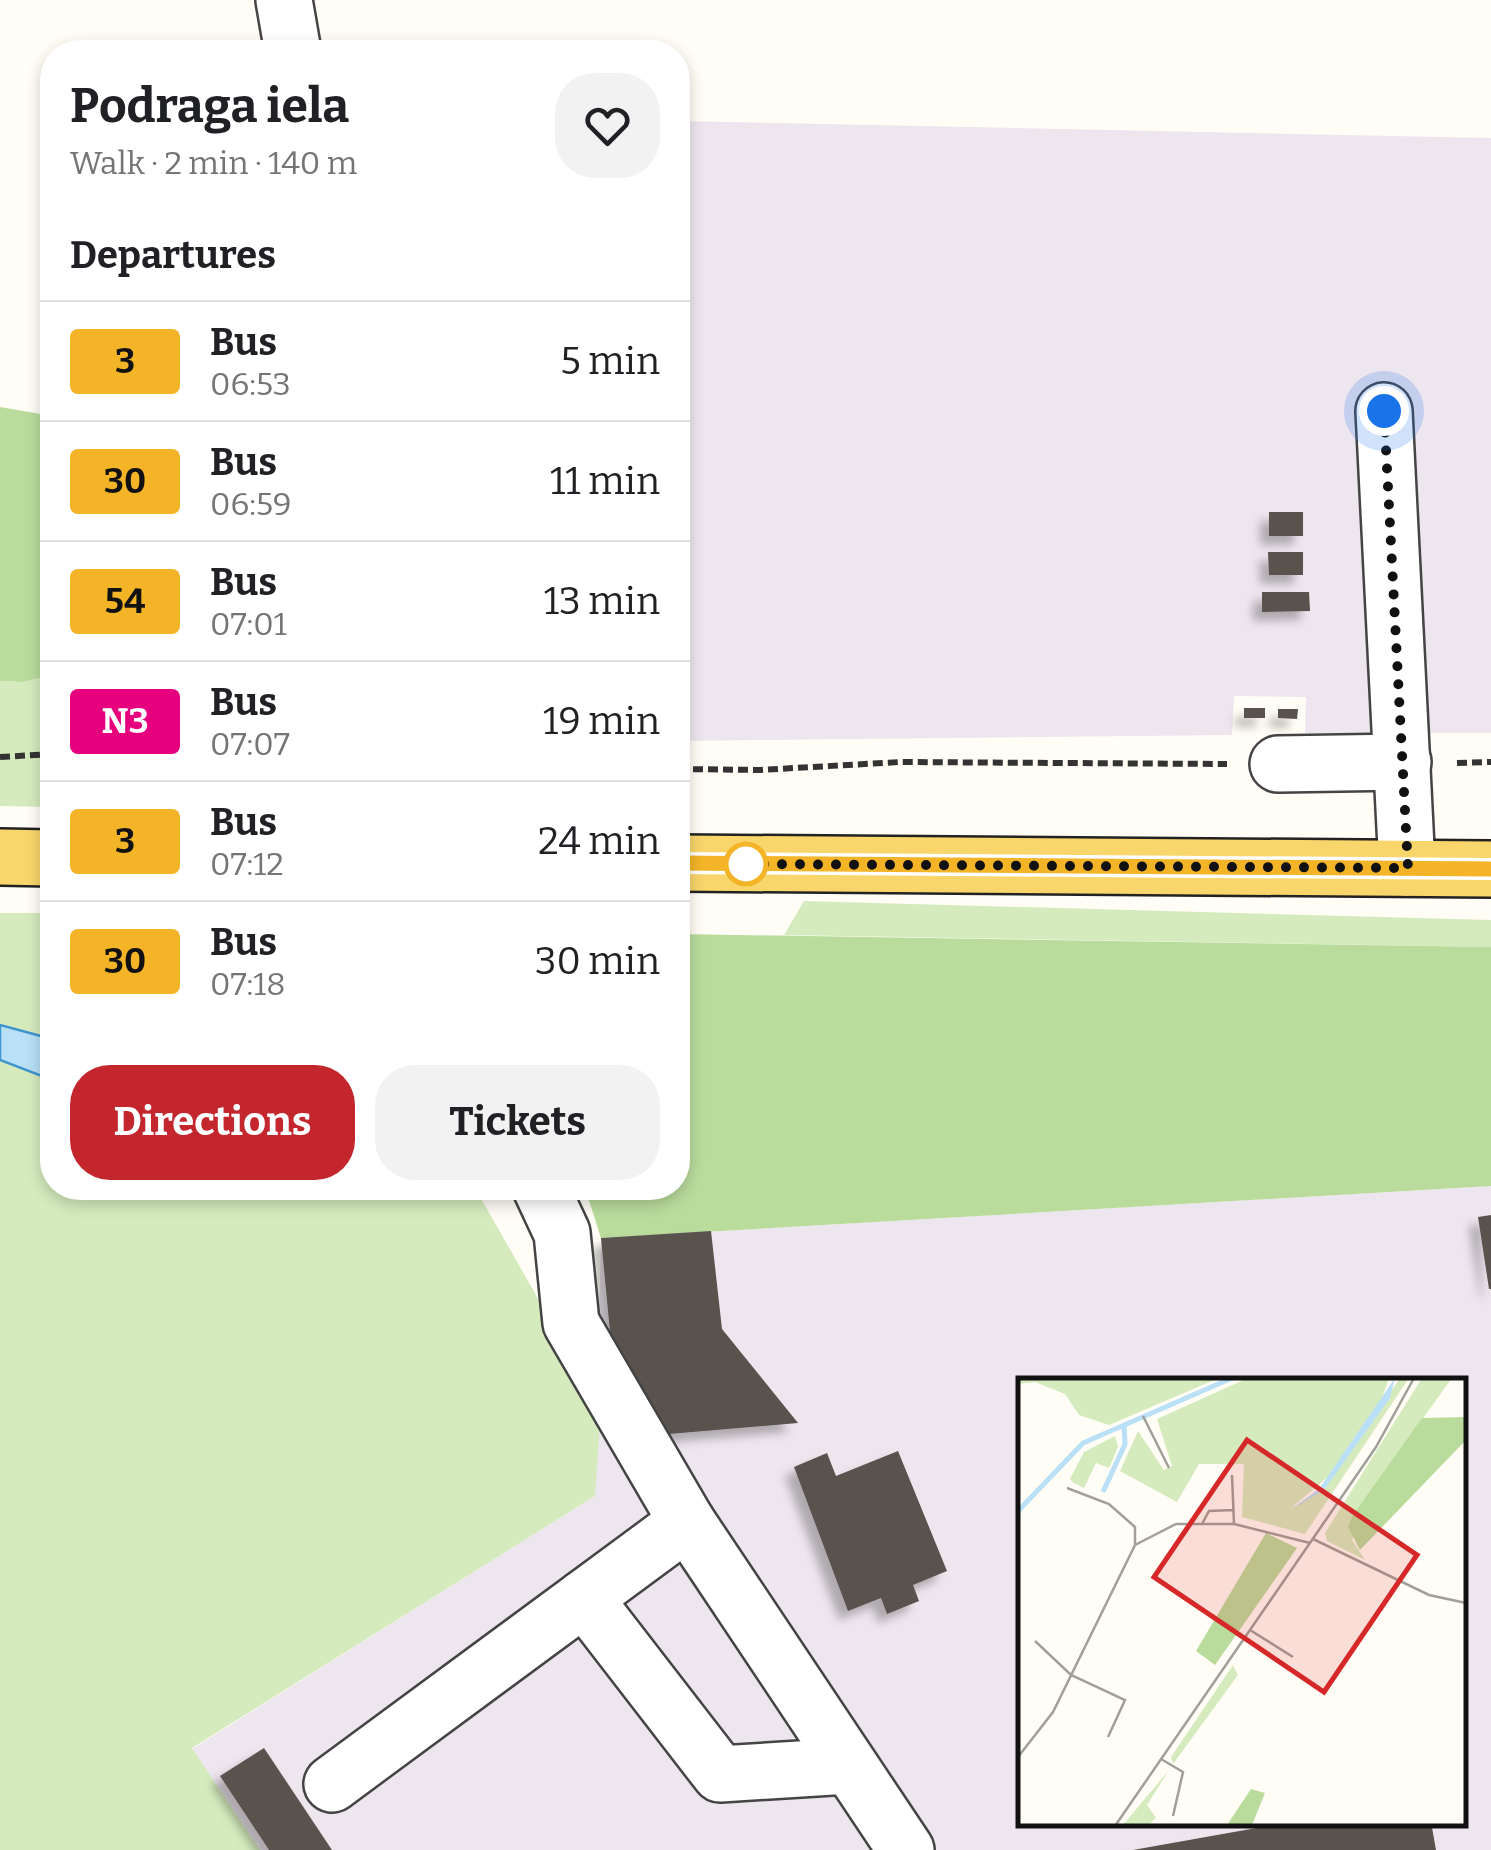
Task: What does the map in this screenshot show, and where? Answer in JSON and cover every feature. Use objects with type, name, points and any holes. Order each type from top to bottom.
[{"type":"main road","points":[[0,857],[40,858]]},
{"type":"main road","points":[[690,864],[1491,869]]},
{"type":"lane","points":[[284,0],[291,40]]},
{"type":"lane","points":[[1384,411],[1408,868]]},
{"type":"lane","points":[[1278,764],[1403,762]]},
{"type":"lane","points":[[546,1200],[562,1234],[571,1323],[687,1522],[906,1850]]},
{"type":"lane","points":[[332,1784],[687,1522]]},
{"type":"lane","points":[[584,1598],[720,1774],[848,1766]]},
{"type":"path","points":[[0,757],[40,755]]},
{"type":"path","points":[[690,769],[760,770],[900,762],[1278,764]]},
{"type":"shaded area","points":[[690,121],[1491,138],[1491,733],[1305,733],[1306,697],[1234,696],[1232,735],[690,741]]},
{"type":"shaded area","points":[[1491,1186],[1491,1850],[260,1850],[192,1749],[595,1496],[601,1238]]},
{"type":"green space","points":[[0,407],[40,414],[40,678],[0,681]]},
{"type":"green space","points":[[40,678],[40,807],[0,806],[0,681]]},
{"type":"green space","points":[[804,901],[1491,920],[1491,947],[784,935]]},
{"type":"green space","points":[[0,913],[40,913],[40,1036],[0,1025]]},
{"type":"green space","points":[[690,934],[1491,947],[1491,1186],[601,1238],[589,1200],[690,1200]]},
{"type":"green space","points":[[0,1060],[40,1075],[40,1200],[482,1200],[544,1309],[600,1422],[595,1496],[192,1748],[260,1850],[0,1850]]},
{"type":"water","points":[[0,1025],[40,1036],[40,1075],[0,1060]]},
{"type":"building","points":[[1269,512],[1303,512],[1303,536],[1269,536]]},
{"type":"building","points":[[1268,552],[1303,552],[1303,575],[1269,575]]},
{"type":"building","points":[[1262,592],[1309,592],[1310,611],[1262,612]]},
{"type":"building","points":[[1244,708],[1265,708],[1265,718],[1244,718]]},
{"type":"building","points":[[1278,709],[1298,709],[1297,719],[1278,718]]},
{"type":"building","points":[[1491,1215],[1491,1289],[1489,1289],[1478,1217]]},
{"type":"building","points":[[711,1231],[722,1329],[798,1423],[669,1434],[612,1353],[601,1238]]},
{"type":"building","points":[[898,1451],[947,1571],[913,1585],[919,1601],[887,1614],[881,1598],[848,1611],[794,1467],[827,1453],[836,1476]]},
{"type":"building","points":[[264,1748],[332,1850],[269,1850],[220,1776]]},
{"type":"building","points":[[1273,1825],[1432,1825],[1436,1850],[1133,1850]]},
{"type":"bus line","name":"3","points":[[690,863],[1491,869]]},
{"type":"route","points":[[746,864],[1408,868],[1384,411]]}]
